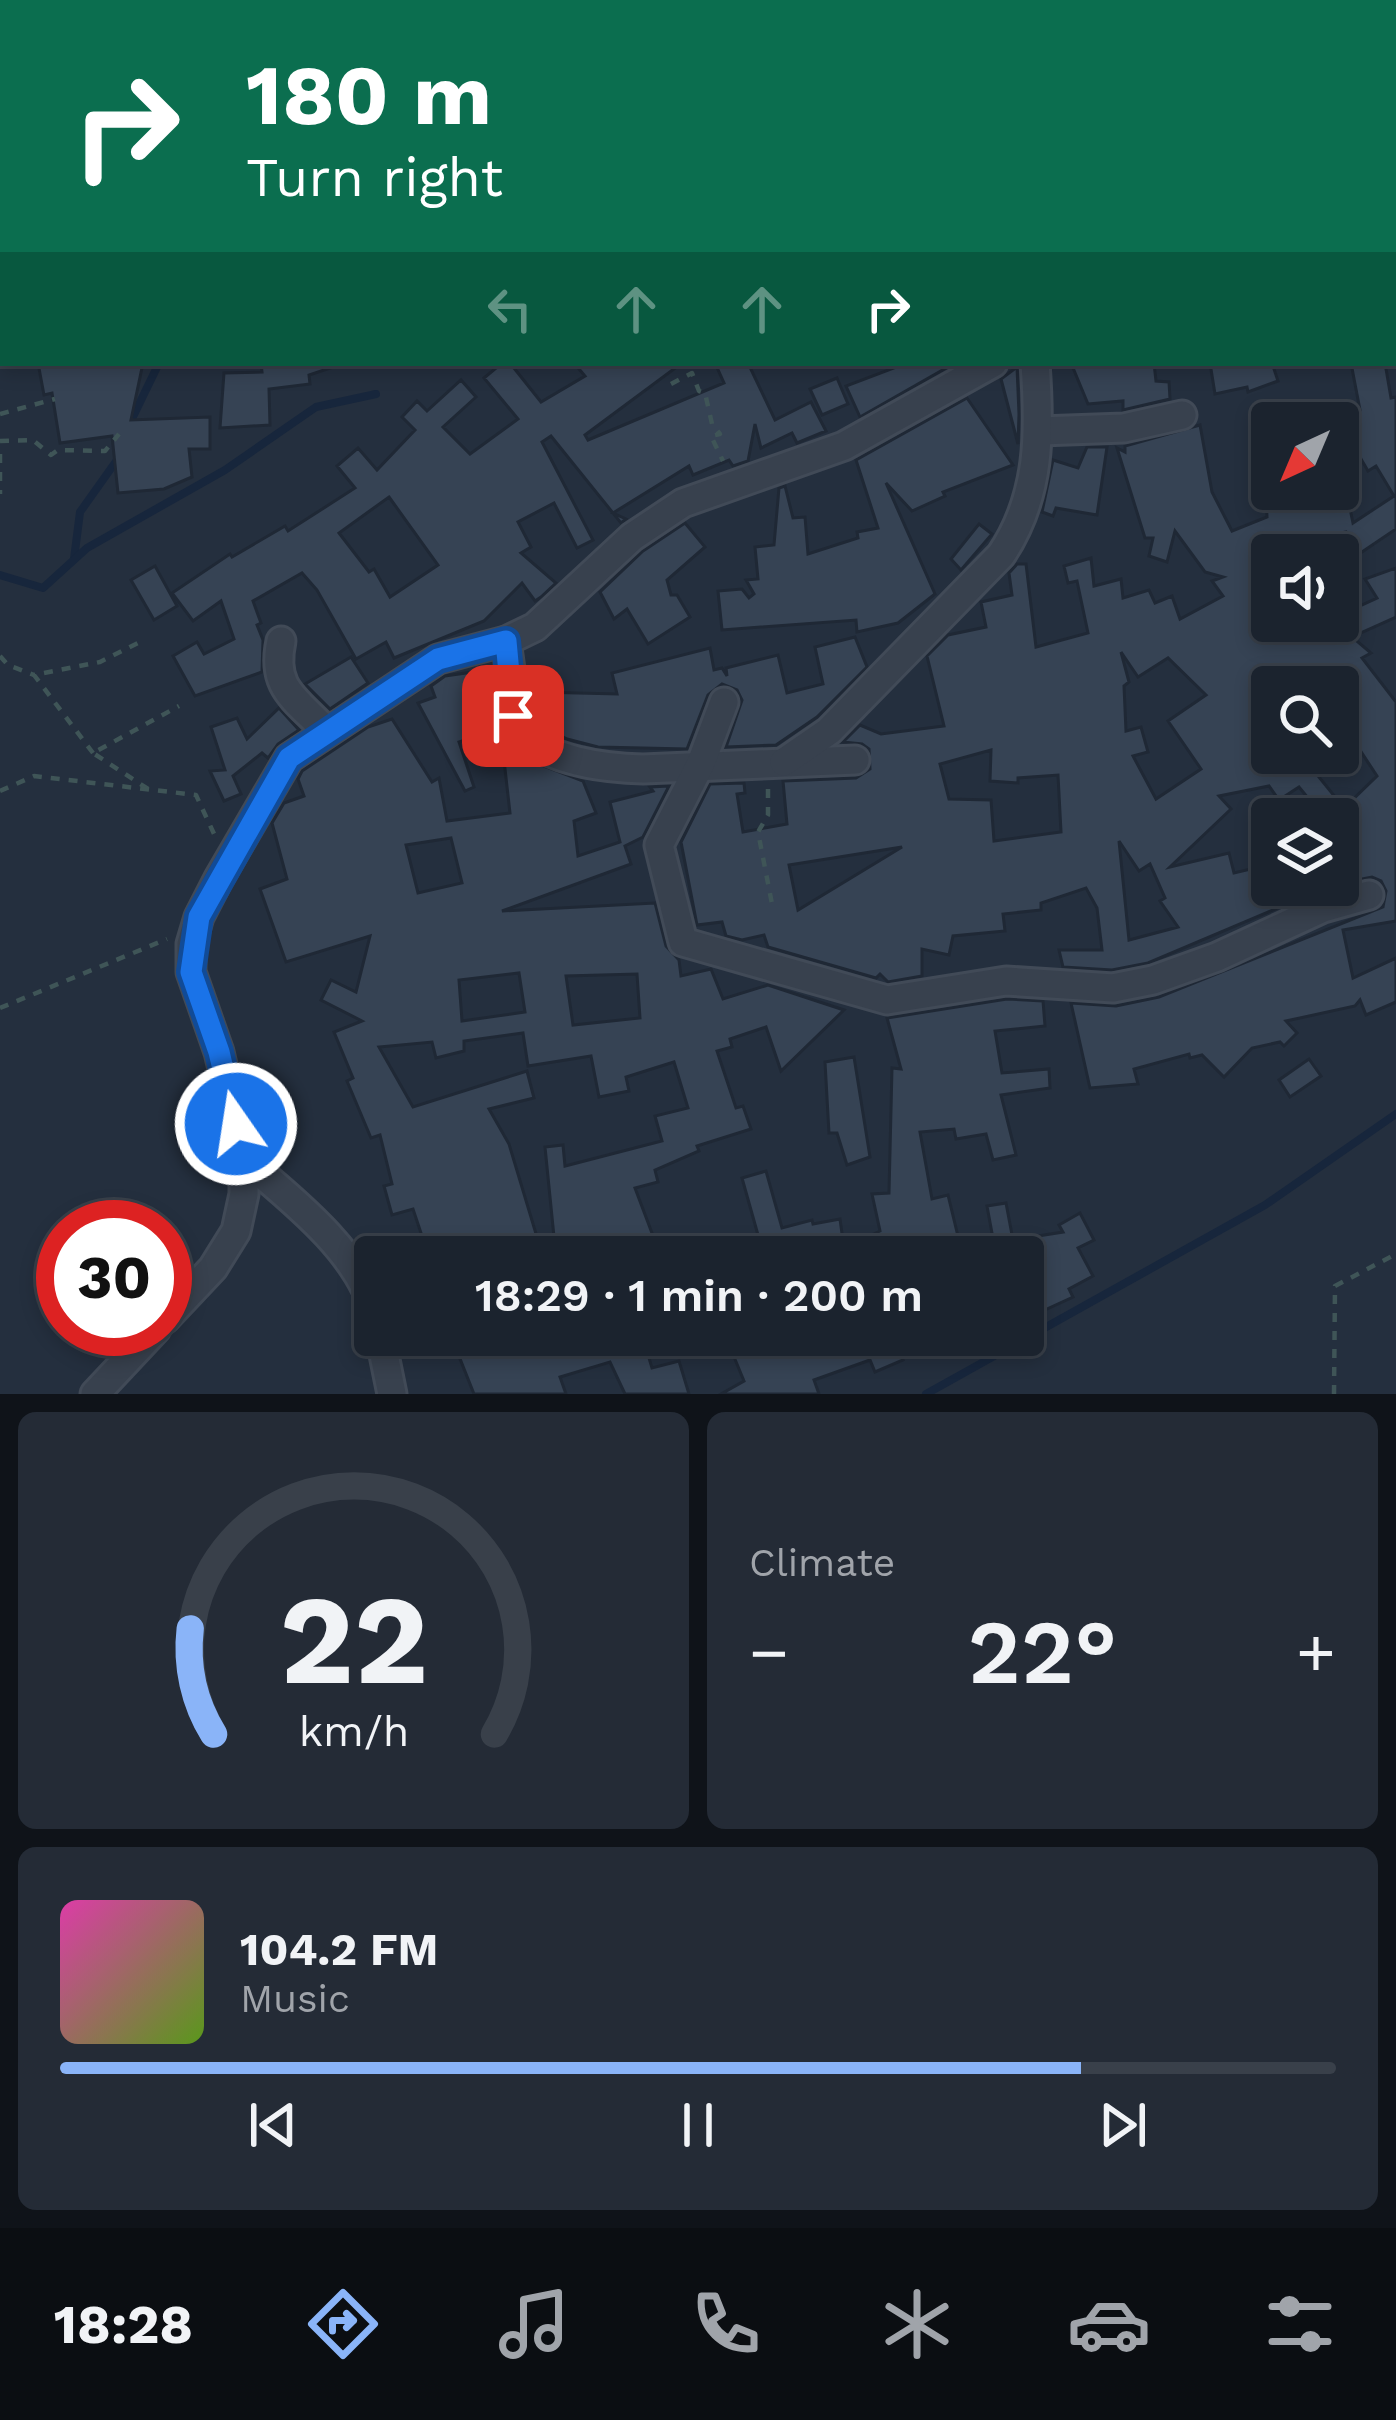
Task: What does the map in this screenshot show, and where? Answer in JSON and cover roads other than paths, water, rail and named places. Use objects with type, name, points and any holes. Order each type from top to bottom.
[{"type":"street","points":[[192,1290],[236,1232],[244,1159],[219,1052],[191,972],[199,917],[279,771],[325,730],[438,659],[506,641],[564,604],[632,537],[683,503],[844,446],[988,366]]},
{"type":"street","points":[[784,762],[829,731],[1001,555],[1014,535],[1037,464],[1035,366]]},
{"type":"street","points":[[1040,431],[1124,428],[1182,415]]},
{"type":"street","points":[[281,641],[276,666],[279,680],[325,730]]},
{"type":"street","points":[[506,641],[513,716],[528,741],[609,768],[855,760]]},
{"type":"street","points":[[724,702],[710,728],[701,763],[659,845],[683,942],[887,1000],[1006,981],[1113,988],[1153,980],[1217,957],[1323,908],[1370,895]]},
{"type":"street","points":[[244,1159],[314,1219],[354,1272]]},
{"type":"street","points":[[94,1394],[130,1356]]},
{"type":"street","points":[[384,1356],[392,1394]]},
{"type":"waterway","points":[[127,429],[158,366]]},
{"type":"waterway","points":[[0,575],[43,588],[87,548],[225,470],[316,407],[376,394]]},
{"type":"waterway","points":[[74,559],[80,512],[117,460]]},
{"type":"waterway","points":[[926,1394],[1265,1205],[1396,1114]]}]
